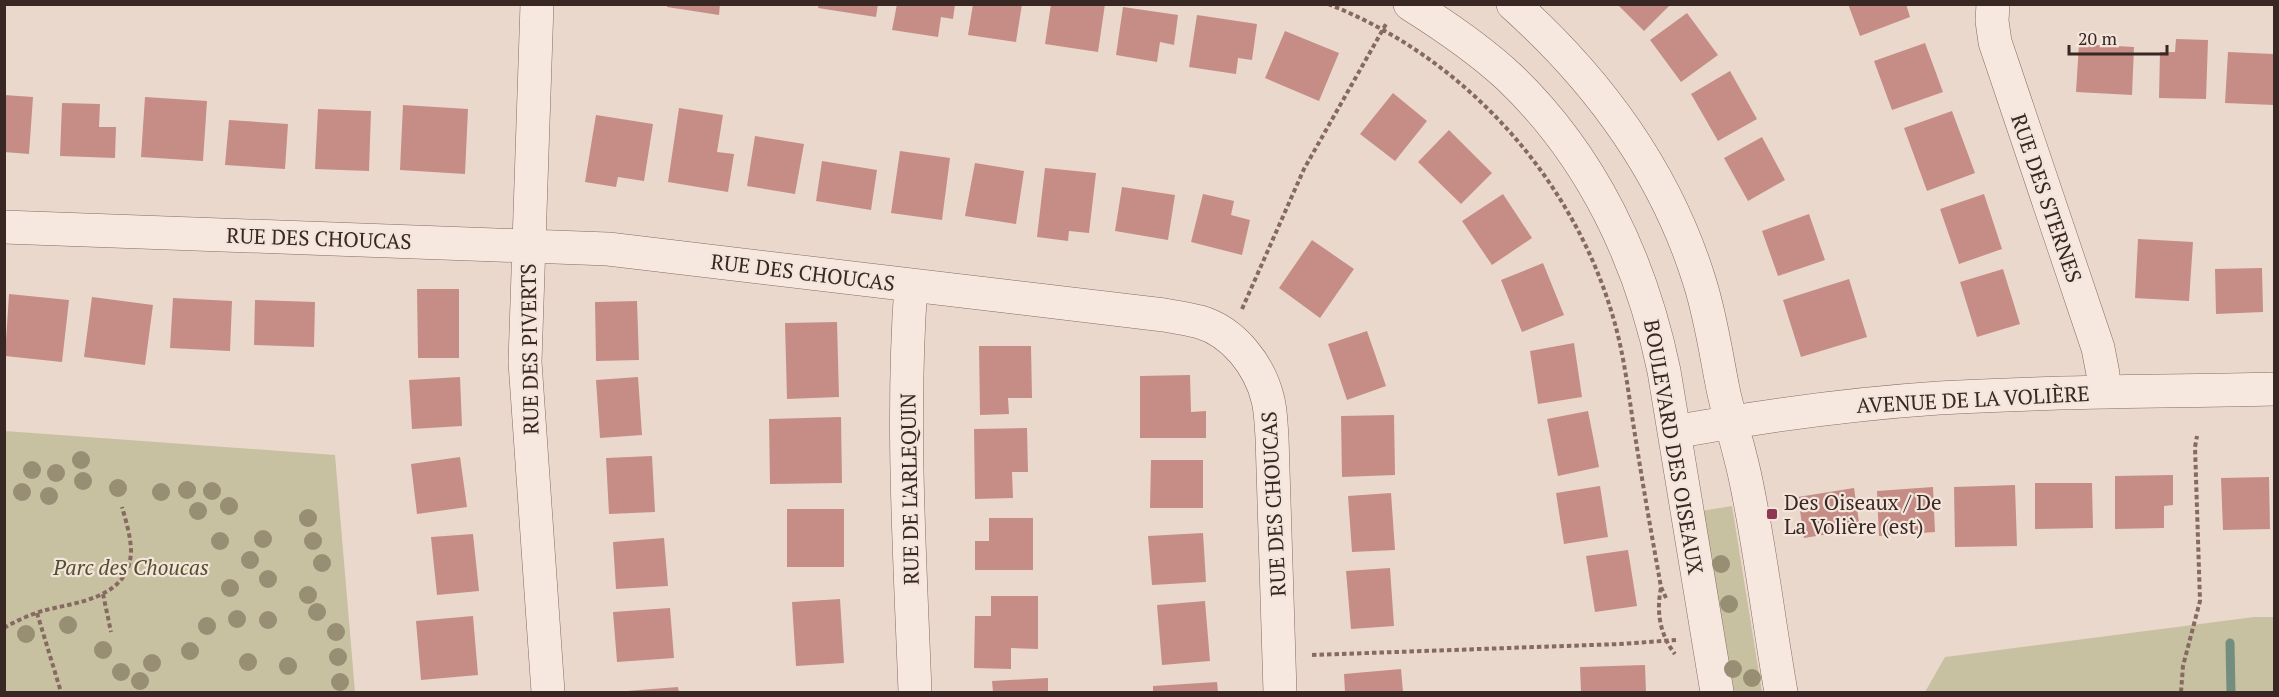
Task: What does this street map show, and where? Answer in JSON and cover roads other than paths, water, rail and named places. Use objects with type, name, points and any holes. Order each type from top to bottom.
[{"type":"street","name":"RUE DES PIVERTS","points":[[537,4],[525,333],[526,392],[548,693]]},
{"type":"street","points":[[1513,4],[1562,51],[1605,99],[1661,186],[1690,252],[1710,319],[1731,422],[1749,493],[1781,693]]},
{"type":"street","name":"RUE DES STERNES","points":[[1993,4],[1992,21],[1995,42],[2098,348],[2103,374],[2103,392]]},
{"type":"street","name":"BOULEVARD DES OISEAUX","points":[[1398,14],[1464,40],[1510,78],[1549,121],[1586,172],[1614,218],[1636,268],[1654,326],[1717,693]]},
{"type":"street","name":"RUE DES CHOUCAS","points":[[4,227],[608,249],[678,255],[1185,319],[1214,328],[1238,346],[1249,358],[1264,386],[1270,414],[1280,693]]},
{"type":"street","name":"RUE DE L'ARLEQUIN","points":[[911,285],[907,432],[915,693]]},
{"type":"street","name":"AVENUE DE LA VOLIÈRE","points":[[1674,432],[1769,415],[1938,398],[2274,389]]},
{"type":"waterway","points":[[2230,643],[2231,692]]},
{"type":"place","name":"Des Oiseaux / De La Volière (est)","points":[[1772,514]]},
{"type":"park label","name":"Parc des Choucas","points":[[131,567]]}]
